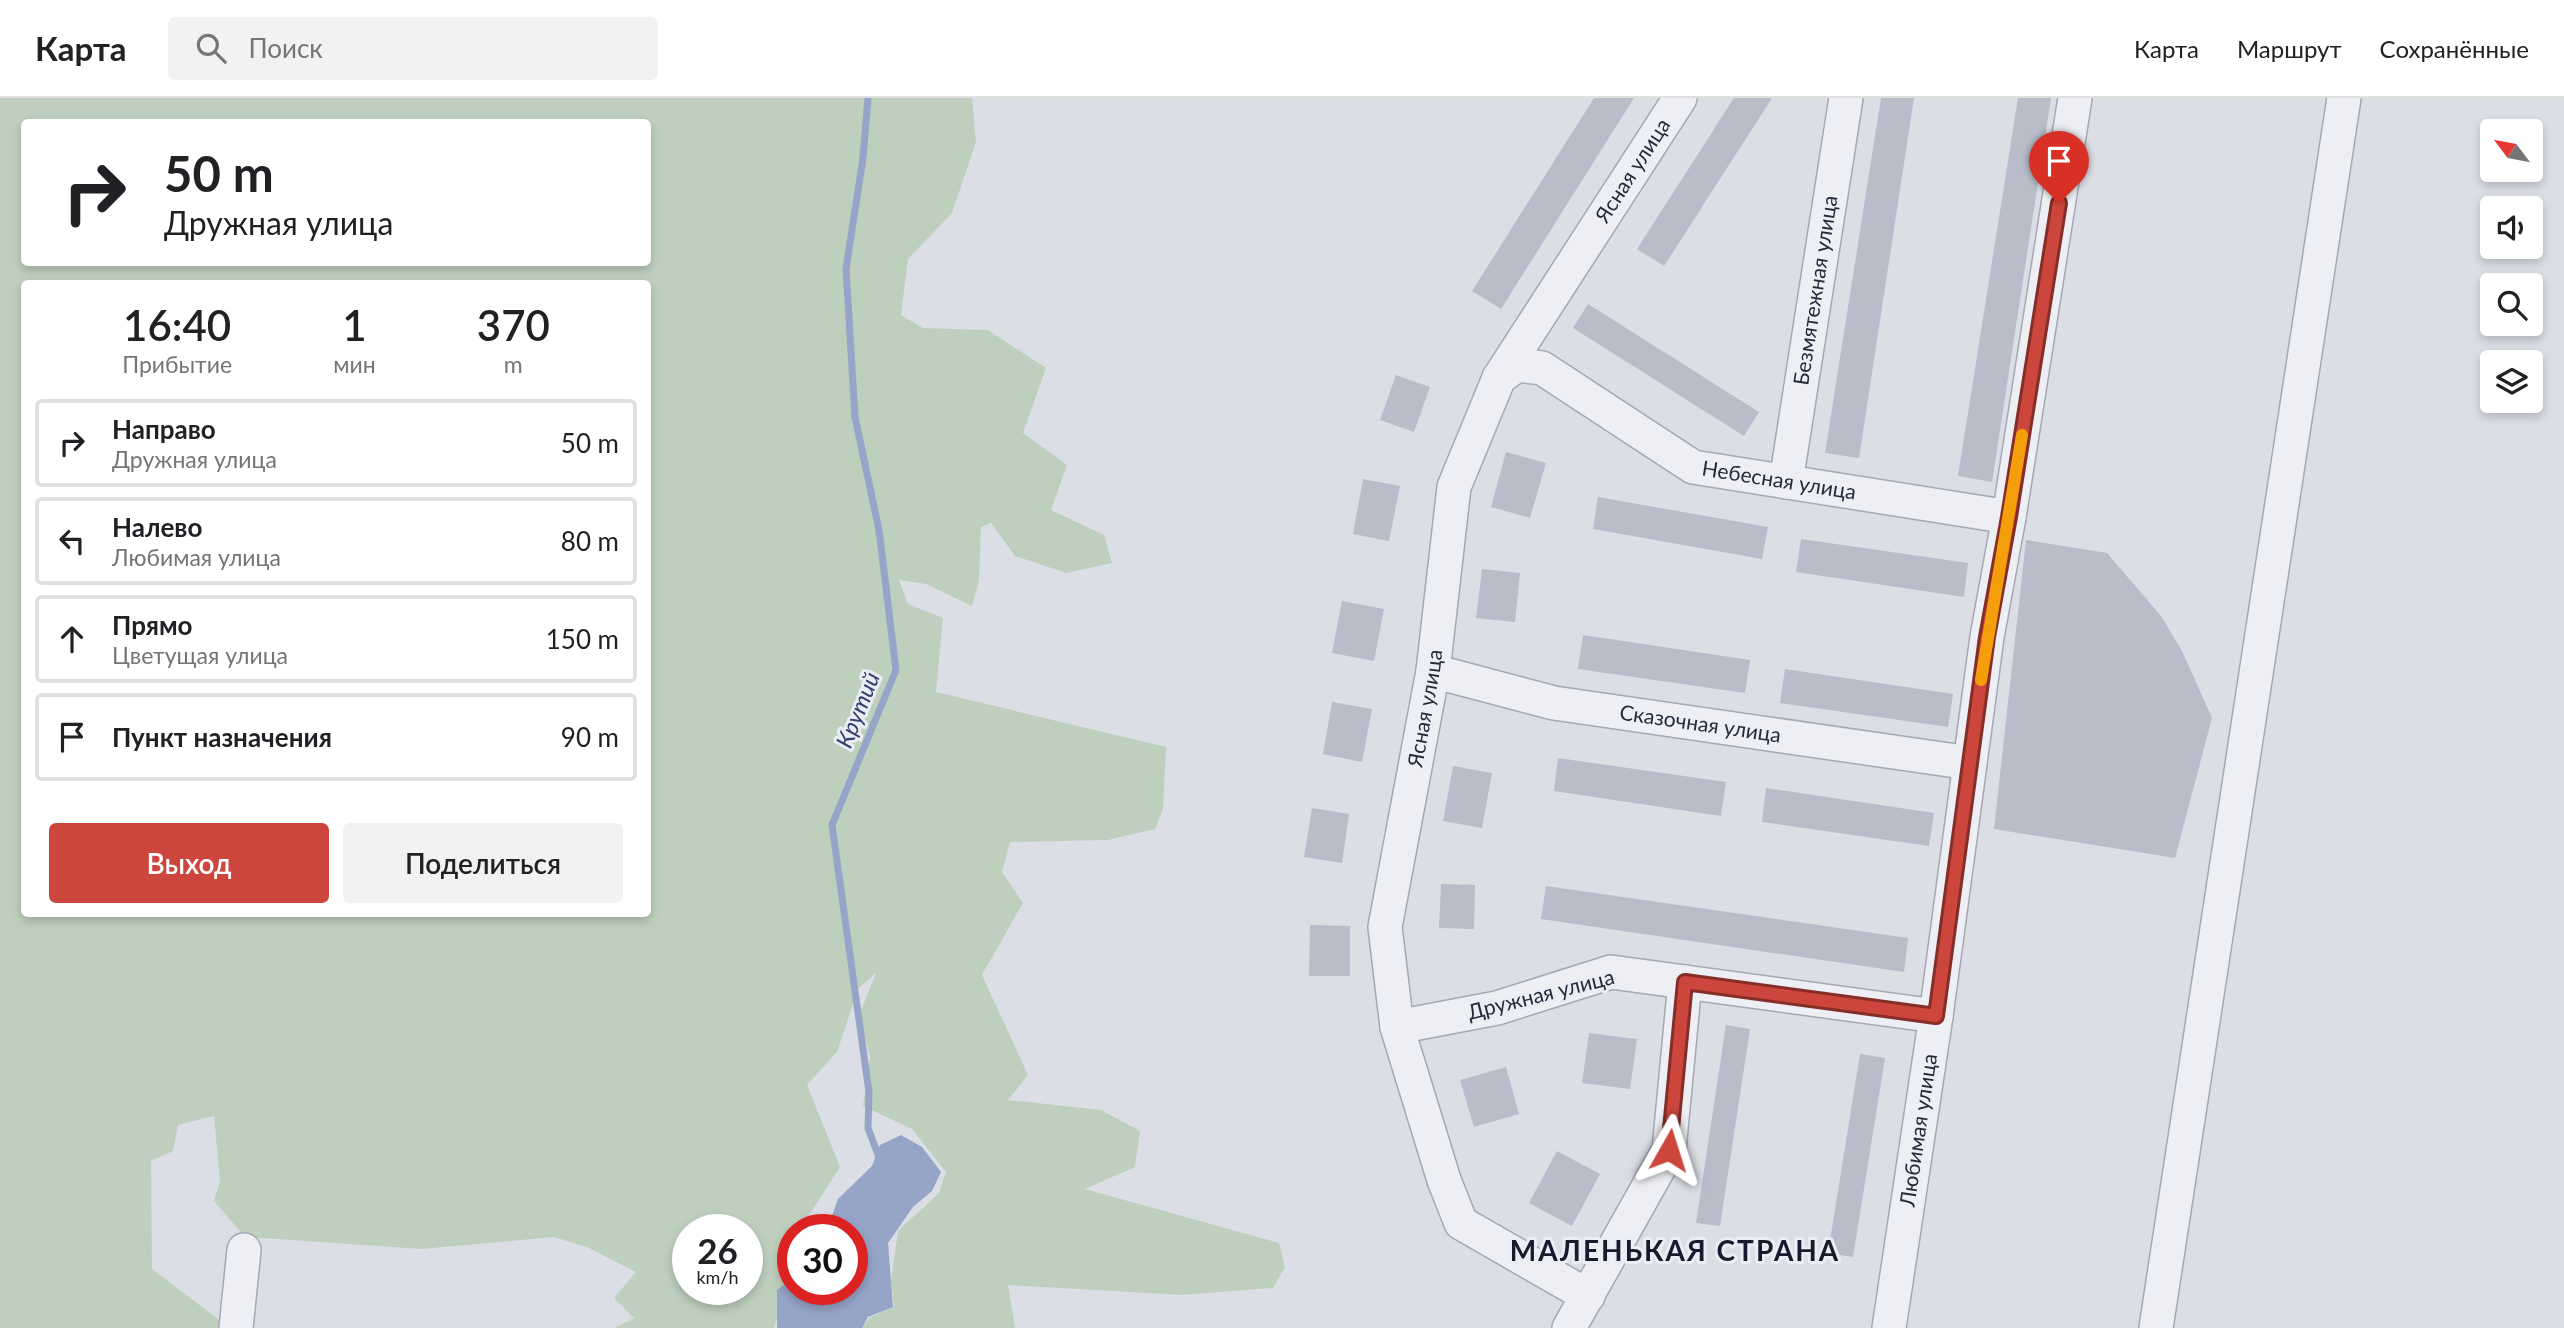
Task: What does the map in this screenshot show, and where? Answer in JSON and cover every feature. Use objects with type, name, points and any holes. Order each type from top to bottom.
[{"type":"street","name":"Ясная улица","points":[[1588,1296],[1461,1223],[1444,1180],[1397,1027],[1385,927],[1433,671],[1454,487],[1499,378],[1679,98]]},
{"type":"street","name":"Безмятежная улица","points":[[1786,482],[1846,98]]},
{"type":"street","name":"Любимая улица","points":[[1889,1328],[1936,1016],[1987,637],[2009,517],[2075,98]]},
{"type":"street","points":[[2156,1328],[2344,98]]},
{"type":"street","name":"Небесная улица","points":[[1499,378],[1517,365],[1542,368],[1693,467],[2009,517]]},
{"type":"street","name":"Сказочная улица","points":[[1433,671],[1554,703],[1970,763]]},
{"type":"street","name":"Дружная улица","points":[[1397,1027],[1497,1008],[1611,972],[1936,1016]]},
{"type":"street","points":[[1569,1328],[1669,1150],[1685,982]]},
{"type":"street","points":[[236,1328],[244,1250]]},
{"type":"green space","points":[[0,98],[972,98],[976,142],[952,213],[908,259],[901,315],[923,328],[988,330],[1046,368],[1023,433],[1067,465],[1051,510],[1104,535],[1112,563],[1066,573],[1015,556],[991,523],[981,527],[979,581],[972,606],[926,584],[899,580],[908,604],[943,618],[936,692],[1166,747],[1163,809],[1155,829],[1108,840],[1010,842],[1002,872],[1023,903],[982,975],[1028,1075],[1008,1100],[1101,1110],[1140,1131],[1135,1167],[1085,1189],[1279,1243],[1285,1267],[1273,1288],[1181,1295],[1008,1285],[1015,1328],[862,1328],[869,1318],[894,1306],[891,1282],[898,1231],[939,1193],[946,1172],[912,1129],[863,1106],[870,1056],[859,1016],[876,973],[858,989],[837,1052],[807,1085],[840,1167],[810,1214],[777,1214],[777,1305],[781,1305],[774,1328],[614,1328],[634,1318],[614,1298],[636,1272],[587,1247],[554,1237],[422,1249],[245,1237],[214,1201],[220,1181],[214,1116],[178,1125],[173,1151],[151,1161],[152,1269],[222,1322],[223,1328],[0,1328]]},
{"type":"water","points":[[901,1135],[922,1147],[941,1172],[932,1191],[913,1207],[888,1243],[893,1307],[868,1317],[862,1328],[777,1328],[777,1305],[868,1305],[868,1214],[833,1214],[838,1199],[872,1166],[880,1145]]},
{"type":"building","points":[[1594,98],[1634,98],[1501,309],[1472,291]]},
{"type":"building","points":[[1734,98],[1772,98],[1664,266],[1637,249]]},
{"type":"building","points":[[1881,98],[1914,98],[1859,458],[1825,453]]},
{"type":"building","points":[[2018,98],[2051,98],[1992,482],[1958,476]]},
{"type":"building","points":[[1588,304],[1759,412],[1744,436],[1573,328]]},
{"type":"building","points":[[1396,375],[1430,387],[1414,432],[1380,420]]},
{"type":"building","points":[[1506,452],[1546,463],[1530,518],[1491,507]]},
{"type":"building","points":[[1363,479],[1400,486],[1389,541],[1353,534]]},
{"type":"building","points":[[1598,497],[1768,527],[1762,559],[1593,529]]},
{"type":"building","points":[[1801,539],[1968,563],[1964,597],[1796,572]]},
{"type":"building","points":[[2026,540],[2107,553],[2161,616],[2182,651],[2212,718],[2175,858],[1994,829]]},
{"type":"building","points":[[1482,569],[1520,573],[1515,622],[1476,618]]},
{"type":"building","points":[[1342,601],[1384,609],[1374,661],[1332,653]]},
{"type":"building","points":[[1583,635],[1750,660],[1745,693],[1578,669]]},
{"type":"building","points":[[1785,669],[1953,694],[1948,727],[1780,703]]},
{"type":"building","points":[[1332,702],[1372,709],[1362,762],[1323,754]]},
{"type":"building","points":[[1558,758],[1726,782],[1721,816],[1554,791]]},
{"type":"building","points":[[1453,766],[1492,773],[1482,828],[1443,821]]},
{"type":"building","points":[[1766,788],[1934,813],[1929,846],[1762,822]]},
{"type":"building","points":[[1312,808],[1349,814],[1342,863],[1304,857]]},
{"type":"building","points":[[1441,884],[1475,885],[1474,929],[1439,928]]},
{"type":"building","points":[[1546,886],[1908,938],[1904,972],[1541,919]]},
{"type":"building","points":[[1310,925],[1350,926],[1350,976],[1309,976]]},
{"type":"building","points":[[1726,1025],[1750,1029],[1720,1226],[1696,1223]]},
{"type":"building","points":[[1589,1033],[1637,1039],[1630,1089],[1582,1083]]},
{"type":"building","points":[[1860,1054],[1885,1058],[1853,1257],[1828,1253]]},
{"type":"building","points":[[1506,1067],[1519,1114],[1474,1127],[1460,1080]]},
{"type":"building","points":[[1557,1151],[1600,1174],[1572,1226],[1529,1203]]},
{"type":"waterway","name":"Крутий","points":[[868,98],[863,158],[846,269],[855,417],[879,530],[896,670],[832,825],[869,1092],[868,1128],[880,1160]]},
{"type":"slow traffic","points":[[1981,680],[2022,435]]},
{"type":"district","name":"МАЛЕНЬКАЯ СТРАНА","points":[[1675,1251]]},
{"type":"route","points":[[1669,1150],[1685,982],[1936,1016],[1987,637],[2059,203]]}]
